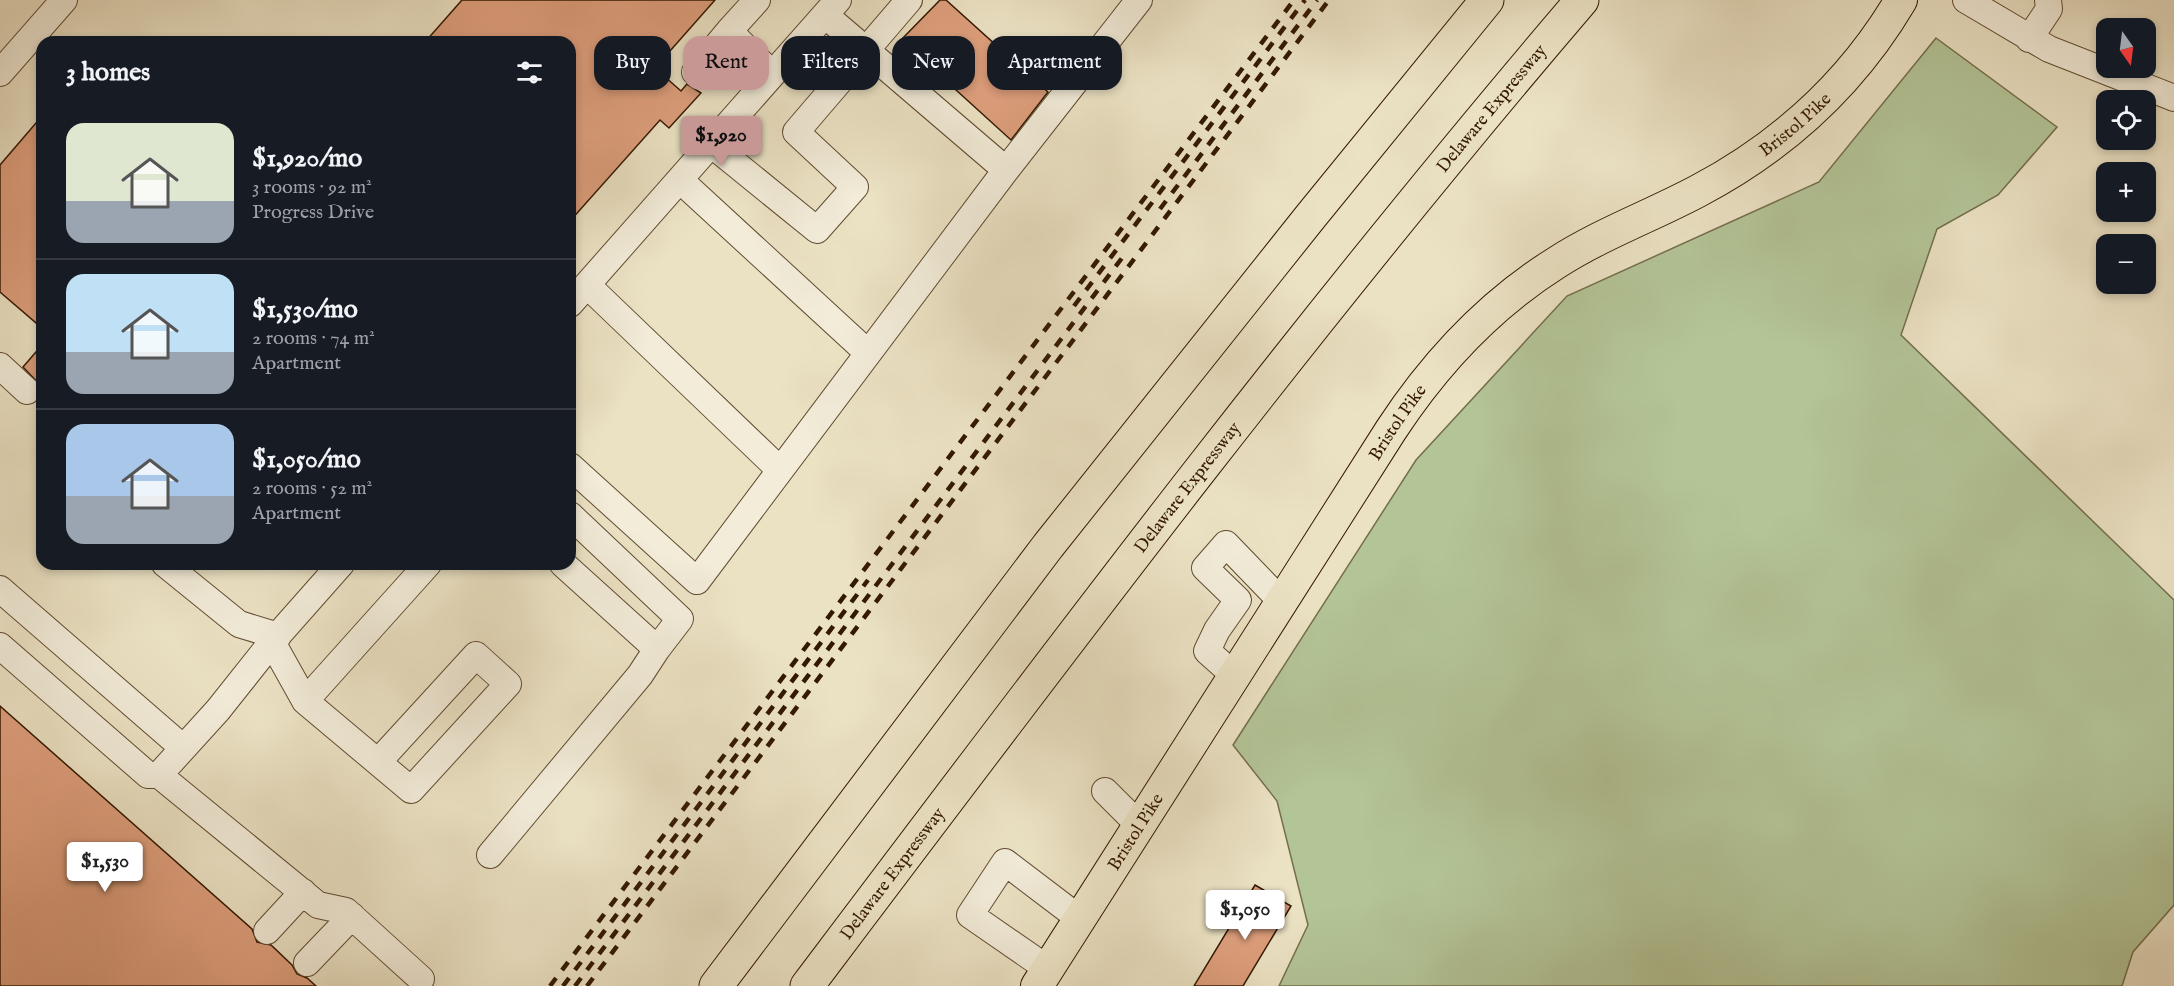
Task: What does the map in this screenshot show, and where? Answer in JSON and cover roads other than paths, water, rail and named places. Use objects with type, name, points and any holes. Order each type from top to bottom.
[{"type":"highway","points":[[716,986],[1048,546],[1311,216],[1487,0]]},
{"type":"highway","name":"Delaware Expressway","points":[[807,986],[1088,612],[1224,438],[1389,233],[1582,0]]},
{"type":"main road","name":"Bristol Pike","points":[[1047,979],[1080,918],[1281,601],[1407,406],[1440,362],[1479,322],[1515,291],[1556,262],[1600,237],[1698,191],[1776,142],[1820,105],[1857,65],[1901,0]]},
{"type":"street","points":[[40,36],[64,0]]},
{"type":"street","points":[[725,36],[757,0]]},
{"type":"street","points":[[877,36],[909,0]]},
{"type":"street","points":[[576,471],[697,581],[1006,170],[1139,0]]},
{"type":"street","points":[[1966,0],[2029,39],[2174,98]]},
{"type":"street","points":[[2029,39],[2049,9],[2048,0]]},
{"type":"street","points":[[576,297],[831,8],[854,36]]},
{"type":"street","points":[[729,31],[772,74]]},
{"type":"street","points":[[0,73],[36,41]]},
{"type":"street","points":[[880,63],[1006,170]]},
{"type":"street","points":[[711,144],[817,230],[855,187],[796,132],[831,90]]},
{"type":"street","points":[[680,180],[868,353]]},
{"type":"street","points":[[587,285],[780,470]]},
{"type":"street","points":[[0,366],[27,391]]},
{"type":"street","points":[[490,855],[640,675],[657,648],[680,619],[576,521]]},
{"type":"street","points":[[1234,675],[1207,651],[1216,630],[1238,600],[1204,568],[1226,544],[1281,601]]},
{"type":"street","points":[[172,570],[239,624],[275,639],[305,701],[411,790],[508,684],[476,655],[378,762]]},
{"type":"street","points":[[159,775],[218,710],[275,639],[336,570]]},
{"type":"street","points":[[305,701],[423,570]]},
{"type":"street","points":[[570,570],[657,648]]},
{"type":"street","points":[[0,589],[182,747]]},
{"type":"street","points":[[0,646],[148,775],[159,775],[318,904],[346,911],[421,979]]},
{"type":"street","points":[[1105,790],[1139,825]]},
{"type":"street","points":[[1047,979],[970,915],[1005,862],[1080,918]]},
{"type":"street","points":[[267,931],[303,892]]},
{"type":"street","points":[[307,963],[352,916]]},
{"type":"railway","points":[[550,986],[1294,0]]},
{"type":"railway","points":[[1074,306],[1305,0]]},
{"type":"railway","points":[[1160,209],[1317,0]]},
{"type":"railway","points":[[587,986],[1329,0]]},
{"type":"railway","points":[[575,986],[1125,254]]},
{"type":"railway","points":[[563,986],[868,580]]}]
